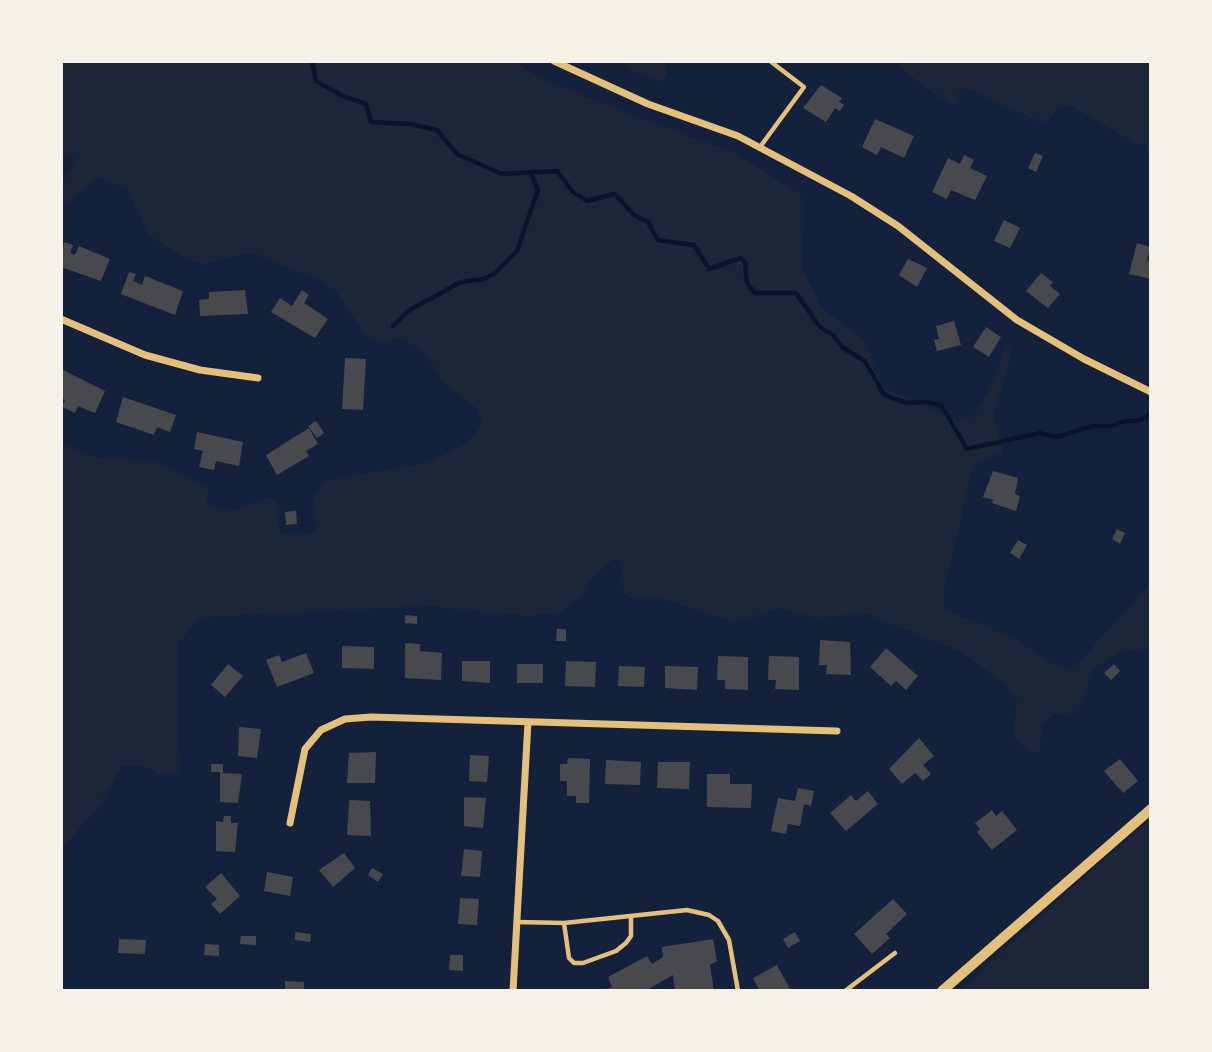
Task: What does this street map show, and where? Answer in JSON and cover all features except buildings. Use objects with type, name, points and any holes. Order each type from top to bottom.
[{"type":"street","points":[[554,61],[620,93],[761,146],[887,219],[996,306],[1037,333],[1151,392]]},
{"type":"street","points":[[61,319],[145,355],[200,370],[258,378]]},
{"type":"street","points":[[290,822],[305,748],[312,738],[331,724],[371,717],[838,731]]},
{"type":"street","points":[[513,991],[528,722]]},
{"type":"street","points":[[942,991],[1151,809]]},
{"type":"lane","points":[[761,146],[804,87],[770,61]]},
{"type":"lane","points":[[517,922],[564,923],[687,910],[709,915],[718,921],[729,940],[738,991]]},
{"type":"lane","points":[[564,923],[569,958],[574,963],[583,963],[616,951],[626,943],[631,936],[631,916]]},
{"type":"lane","points":[[845,991],[895,953]]},
{"type":"shaded area","points":[[61,61],[513,61],[539,77],[636,117],[733,152],[801,195],[802,269],[823,309],[865,341],[882,387],[958,421],[974,415],[988,392],[1008,342],[1013,348],[993,415],[1002,452],[973,465],[944,590],[944,609],[1017,640],[1056,667],[1067,669],[1080,661],[1151,583],[1151,647],[1118,653],[1092,670],[1079,710],[1069,716],[1053,714],[1043,724],[1039,753],[1028,750],[1013,736],[1017,703],[1007,685],[961,652],[865,613],[818,618],[776,608],[750,619],[732,621],[655,596],[632,598],[624,594],[621,561],[615,558],[589,580],[582,596],[559,613],[526,616],[427,606],[198,618],[178,645],[179,775],[157,774],[150,768],[123,765],[98,808],[61,849],[61,444],[91,456],[155,462],[208,489],[207,504],[211,508],[235,510],[269,497],[276,502],[278,525],[282,534],[304,535],[316,531],[315,496],[324,481],[428,463],[466,443],[483,424],[476,408],[442,381],[425,353],[403,338],[377,341],[365,335],[336,291],[323,282],[257,255],[237,255],[204,265],[185,258],[150,236],[128,189],[100,177],[94,179],[69,203],[64,199],[63,182],[74,163],[72,156],[61,156]]},
{"type":"shaded area","points":[[624,61],[665,61],[667,75],[661,81],[656,81],[625,67]]},
{"type":"shaded area","points":[[901,61],[1151,61],[1151,146],[1135,143],[1070,105],[1057,109],[1046,125],[963,86],[954,105],[925,88],[900,66]]},
{"type":"shaded area","points":[[1151,820],[1151,991],[960,991],[1088,873]]},
{"type":"waterway","points":[[312,61],[316,81],[343,96],[366,104],[371,122],[410,124],[437,130],[457,154],[502,174],[557,171],[572,191],[587,201],[615,194],[634,215],[648,222],[658,240],[694,245],[709,269],[741,258],[745,262],[747,283],[755,293],[796,293],[819,326],[834,336],[843,348],[865,361],[884,395],[907,403],[929,402],[941,405],[967,449],[1040,433],[1057,437],[1093,426],[1137,421],[1151,414]]},
{"type":"waterway","points":[[393,326],[408,311],[461,282],[484,279],[495,273],[517,251],[538,190],[530,172]]}]
